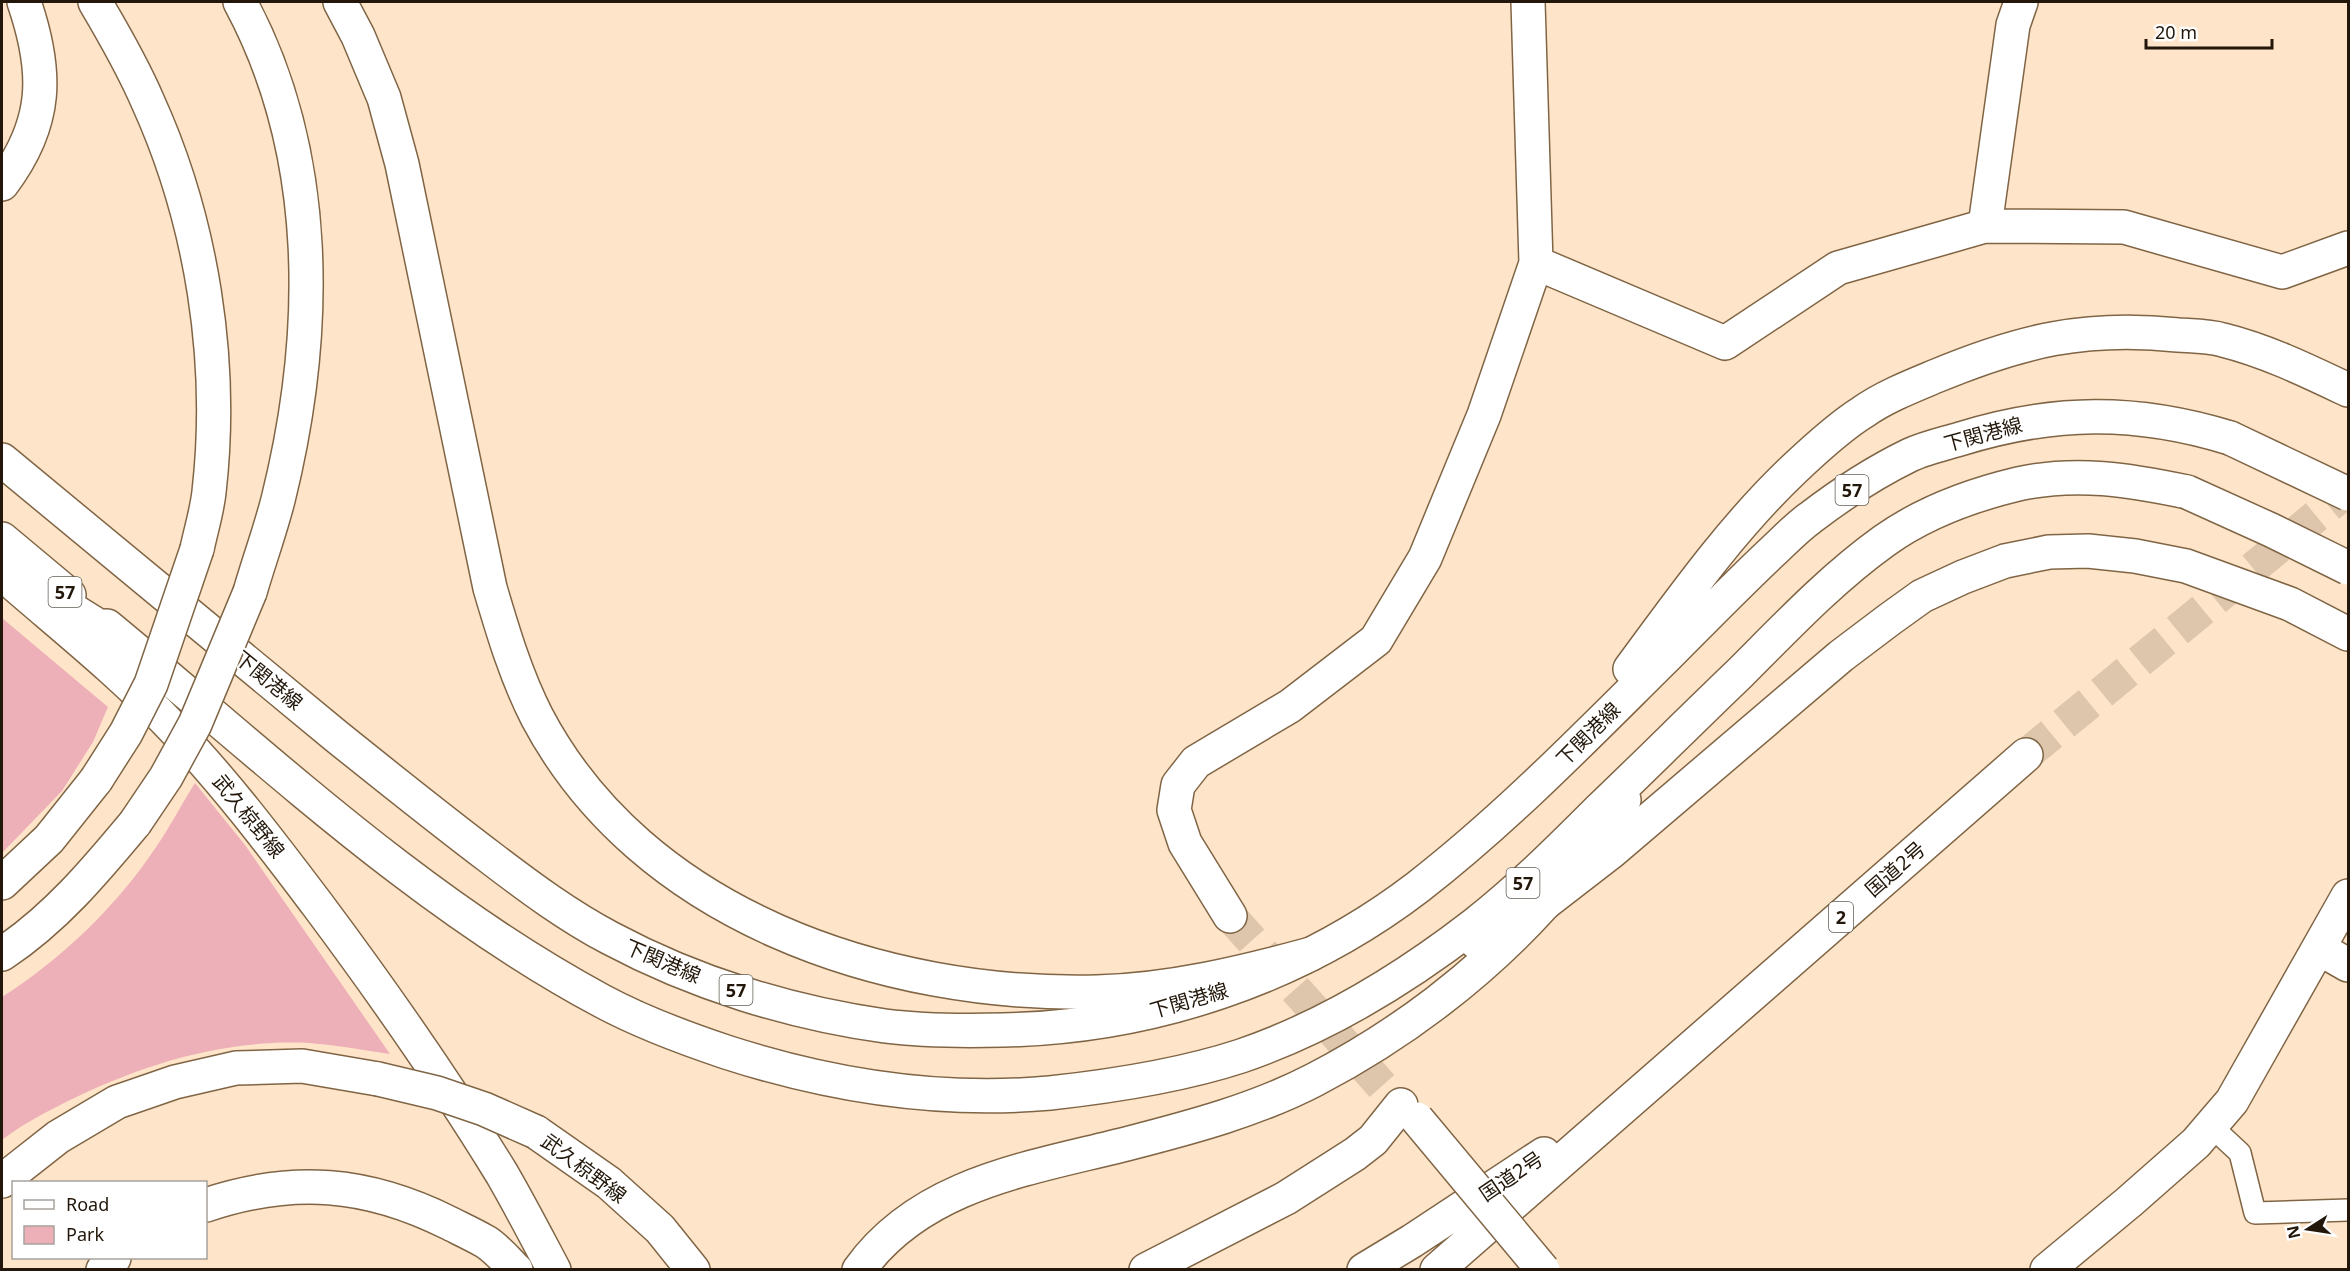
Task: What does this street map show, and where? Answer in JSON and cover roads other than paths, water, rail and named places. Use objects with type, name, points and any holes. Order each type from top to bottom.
[{"type":"main road","points":[[2,184],[18,162],[32,134],[39,101],[40,64],[33,26],[24,2]]},
{"type":"main road","points":[[2,883],[49,838],[96,780],[126,733],[151,684],[174,622],[197,549],[209,494],[214,435],[214,370],[206,302],[191,233],[173,163],[148,101],[95,2]]},
{"type":"main road","points":[[2,954],[57,910],[96,870],[135,823],[166,777],[195,724],[250,591],[278,500],[294,422],[302,355],[306,277],[305,232],[298,172],[282,102],[252,24],[240,2]]},
{"type":"main road","points":[[340,2],[358,36],[384,98],[402,164],[488,577],[510,655],[537,717],[569,768],[604,811],[644,849],[688,884],[734,910],[789,936],[909,975],[976,986],[1035,991],[1098,992],[1161,987],[1234,975],[1311,954]]},
{"type":"main road","points":[[1230,916],[1185,843],[1174,810],[1178,785],[1196,762],[1290,706],[1376,640],[1425,558],[1484,415],[1536,263],[1528,2]]},
{"type":"main road","points":[[1985,226],[2013,25],[2021,2]]},
{"type":"main road","points":[[1536,263],[1725,343],[1838,268],[1985,226],[2124,227],[2282,272],[2349,248]]},
{"type":"main road","points":[[1563,759],[1718,551],[1793,470],[1863,411],[1917,384],[1979,358],[2033,343],[2074,334],[2112,331],[2222,339],[2286,361],[2349,390]]},
{"type":"main road","name":"下関港線","points":[[2,460],[408,795],[549,902],[612,939],[676,968],[742,992],[814,1012],[886,1026],[965,1031],[1030,1029],[1104,1022],[1174,1006],[1243,984],[1311,954],[1414,889],[1515,805],[1757,566],[1807,520],[1863,482],[1914,453],[2006,424],[2087,416],[2143,418],[2190,426],[2230,438],[2349,494]]},
{"type":"main road","name":"57","points":[[2,539],[308,795],[454,909],[528,958],[605,1003],[666,1030],[755,1061],[837,1083],[921,1094],[1019,1096],[1090,1089],[1164,1076],[1240,1056],[1299,1032],[1360,1003],[1421,964],[1478,922],[1542,866],[1803,611],[1886,539],[1935,512],[1978,495],[2024,483],[2070,478],[2120,478],[2187,492],[2349,568]]},
{"type":"main road","points":[[859,1269],[899,1227],[935,1203],[975,1184],[1191,1127],[1253,1107],[1313,1081],[1372,1048],[1483,964],[1545,903],[1611,852],[1841,656],[1922,596],[1963,577],[2005,561],[2049,552],[2088,551],[2135,556],[2186,566],[2290,604],[2349,634]]},
{"type":"main road","points":[[2,566],[129,645]]},
{"type":"main road","name":"武久椋野線","points":[[2,573],[119,675],[169,723],[224,783],[345,941],[419,1047],[502,1175],[554,1269]]},
{"type":"main road","points":[[1360,1003],[1426,970],[1545,903],[1669,742]]},
{"type":"main road","name":"国道2号","points":[[1437,1269],[2026,754]]},
{"type":"main road","points":[[2047,1269],[2196,1143],[2232,1101],[2349,896]]},
{"type":"main road","points":[[2320,949],[2349,965]]},
{"type":"main road","name":"武久椋野線","points":[[2,1181],[58,1137],[117,1102],[175,1082],[236,1068],[302,1066],[378,1079],[437,1093],[484,1109],[536,1132],[609,1183],[660,1229],[693,1269]]},
{"type":"main road","name":"国道2号","points":[[1364,1269],[1412,1241],[1657,1079]]},
{"type":"main road","points":[[1146,1269],[1286,1198],[1336,1167],[1373,1140],[1400,1103],[1543,1269]]},
{"type":"main road","points":[[207,1205],[259,1191],[292,1187],[338,1188],[384,1196],[429,1213],[487,1242],[516,1269]]},
{"type":"lane","points":[[2211,1126],[2240,1153],[2255,1213],[2349,1210]]},
{"type":"tunnel","points":[[2026,755],[2348,490]]},
{"type":"tunnel","points":[[1230,916],[1382,1086]]}]
